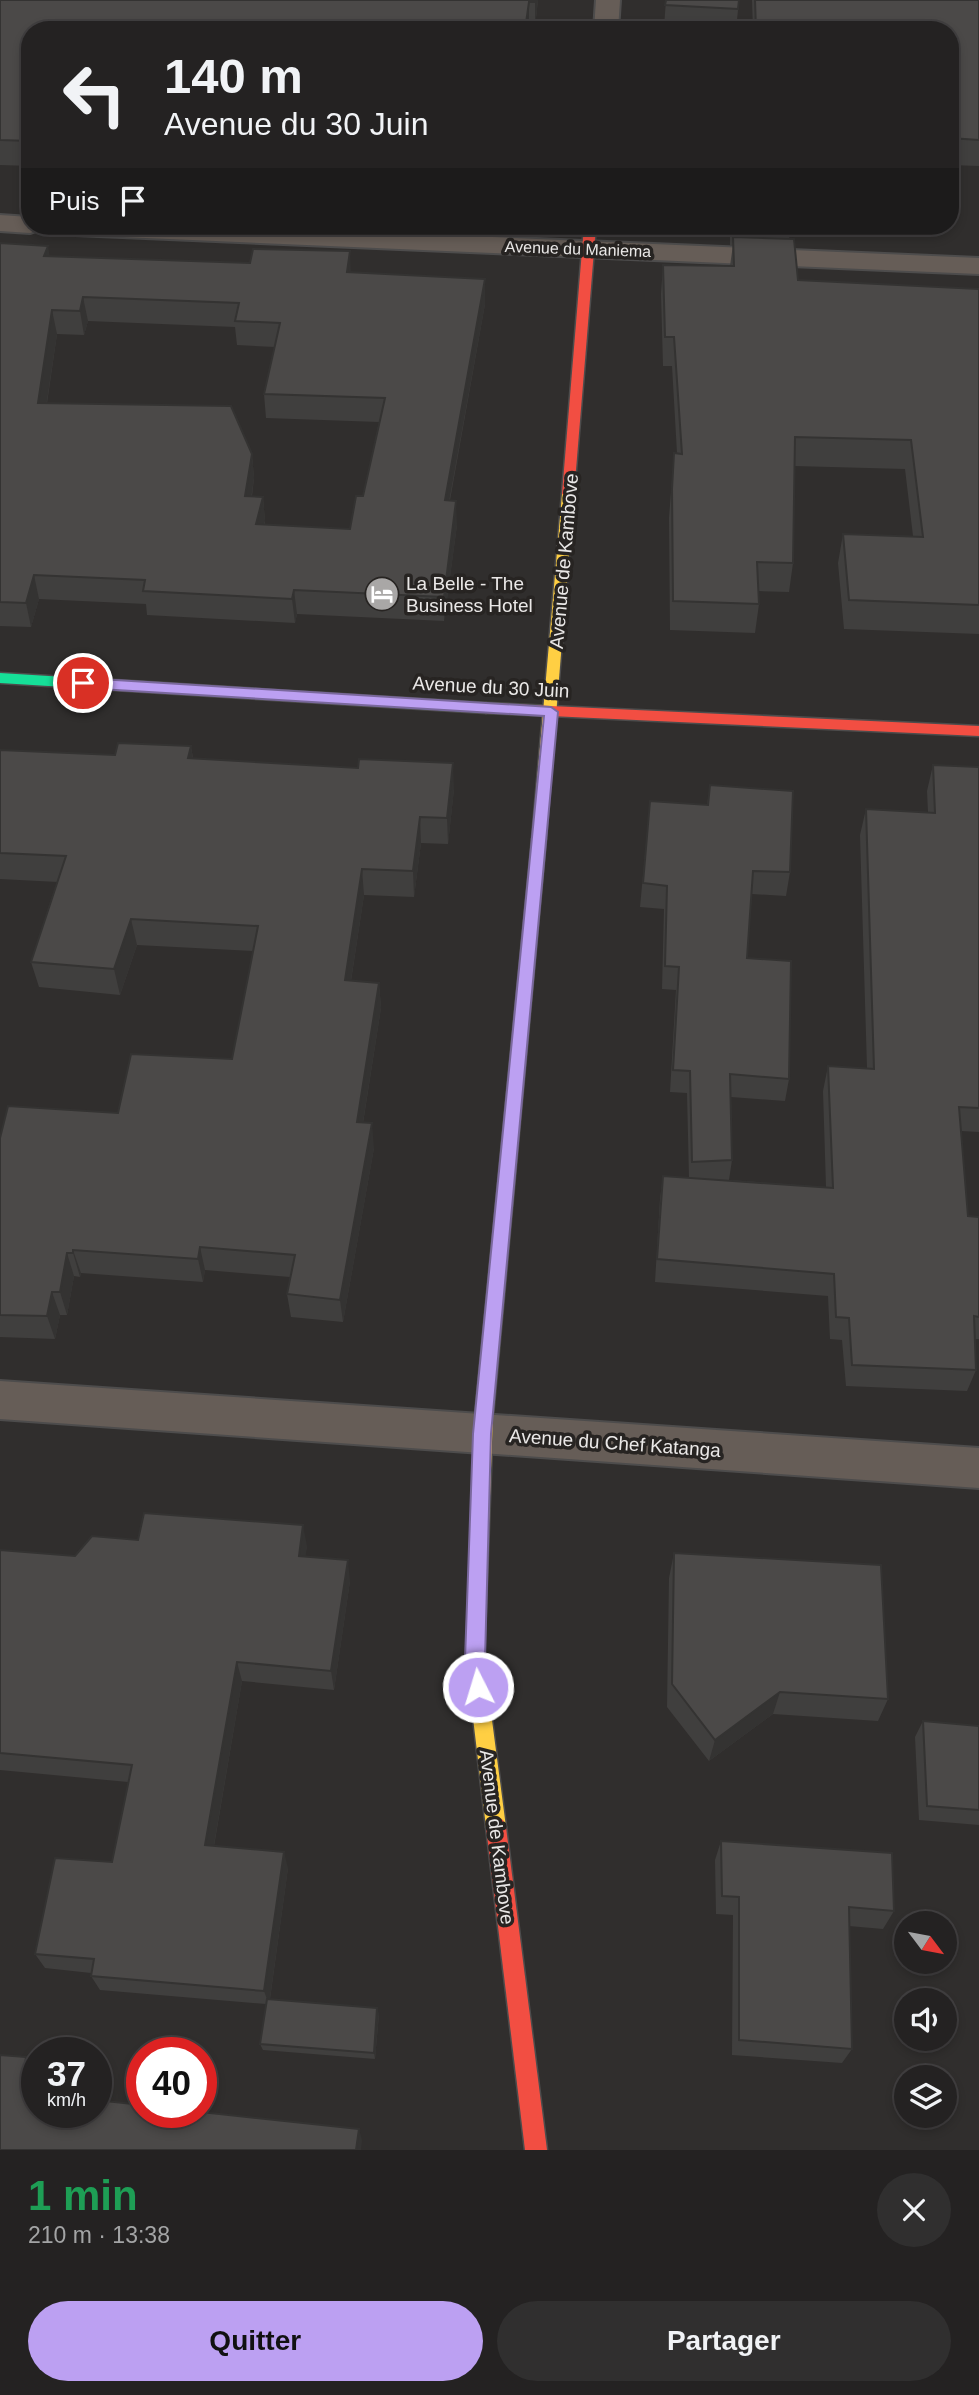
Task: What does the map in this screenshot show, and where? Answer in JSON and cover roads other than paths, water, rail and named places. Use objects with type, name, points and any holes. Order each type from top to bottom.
[{"type":"street","points":[[607,21],[608,0]]},
{"type":"street","points":[[0,223],[21,224]]},
{"type":"street","name":"Avenue du Maniema","points":[[492,235],[590,237],[979,266]]},
{"type":"street","name":"Avenue de Kambove","points":[[536,2150],[475,1660],[482,1434],[551,712],[590,237]]},
{"type":"street","name":"Avenue du 30 Juin","points":[[0,678],[551,712],[979,731]]},
{"type":"street","name":"Avenue du Chef Katanga","points":[[0,1400],[979,1468]]},
{"type":"place","name":"La Belle - The Business Hotel","points":[[382,594]]}]
